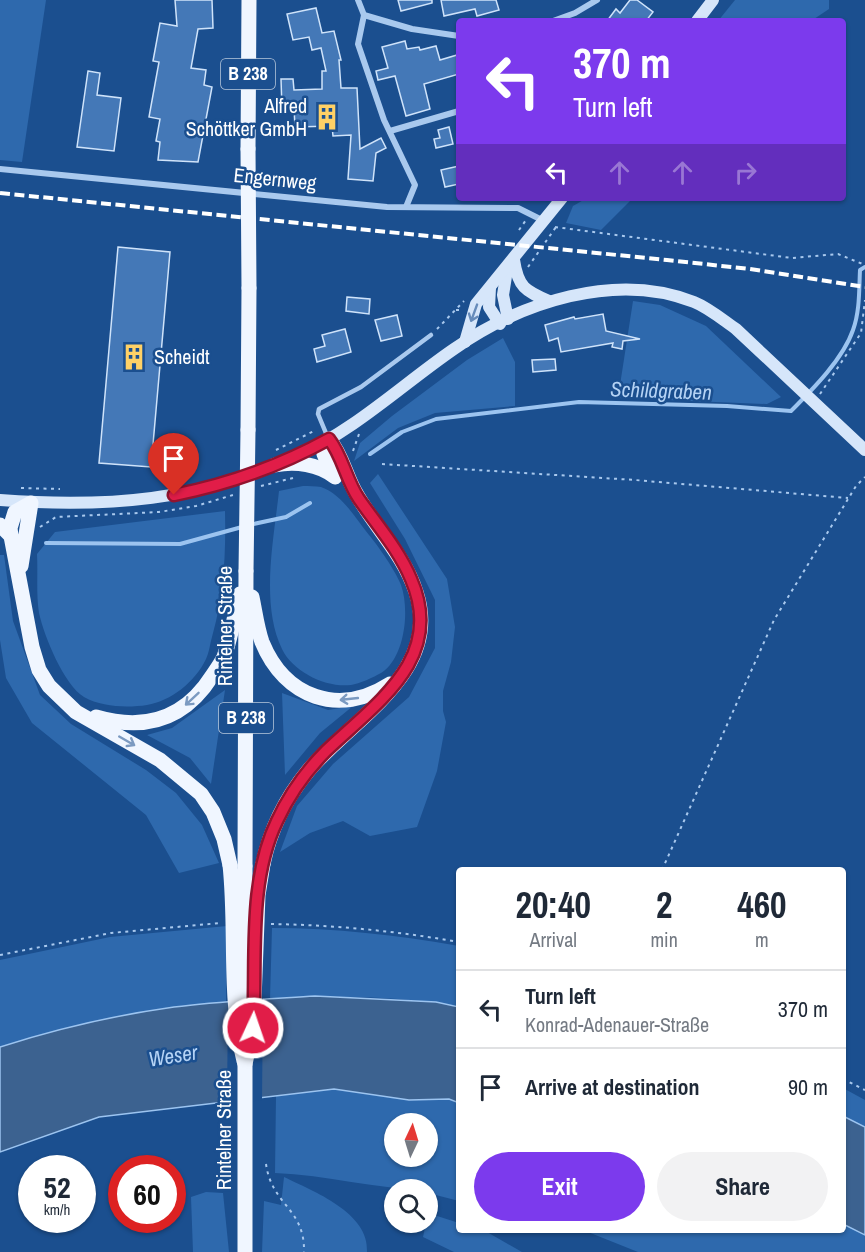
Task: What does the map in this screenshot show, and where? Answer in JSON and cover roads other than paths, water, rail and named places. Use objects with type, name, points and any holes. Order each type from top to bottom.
[{"type":"main road","name":"Rintelner Straße","points":[[238,865],[248,430],[249,0]]},
{"type":"main road","points":[[699,18],[713,0]]},
{"type":"main road","points":[[465,342],[473,311],[511,264],[550,224],[561,201]]},
{"type":"main road","points":[[511,264],[528,292],[549,302]]},
{"type":"main road","points":[[504,321],[503,295],[511,264]]},
{"type":"main road","points":[[490,288],[489,307],[504,321]]},
{"type":"main road","points":[[0,500],[31,503],[106,504],[154,499],[213,486],[326,433],[465,342],[504,321],[549,302],[586,293],[629,289],[650,289],[697,303],[736,329],[865,450]]},
{"type":"main road","points":[[326,433],[324,454],[332,474]]},
{"type":"main road","name":"B 238","points":[[245,1064],[253,1028],[258,895],[263,864],[276,823],[298,784],[325,752],[383,700],[402,676],[411,660],[420,633],[417,594],[401,559],[356,494],[337,449],[326,433]]},
{"type":"main road","name":"B 238","points":[[273,459],[303,464],[332,474],[356,494]]},
{"type":"main road","name":"B 238","points":[[31,503],[15,512],[10,528],[5,531],[20,574],[25,617],[39,670],[49,686],[76,712],[160,760],[201,794],[213,812],[238,865],[233,893],[233,995],[236,1029],[245,1064]]},
{"type":"main road","name":"B 238","points":[[20,574],[31,503]]},
{"type":"main road","name":"B 238","points":[[246,571],[262,641],[276,668],[297,689],[325,700],[354,700],[376,693],[402,676]]},
{"type":"main road","name":"B 238","points":[[76,712],[119,723],[152,722],[180,711],[205,687],[224,658],[246,571]]},
{"type":"main road","name":"Rintelner Straße","points":[[245,1064],[245,1252]]},
{"type":"street","points":[[358,0],[363,15],[358,44],[390,131],[415,184],[406,207]]},
{"type":"street","points":[[562,18],[597,0]]},
{"type":"street","points":[[363,15],[412,29],[456,36]]},
{"type":"street","points":[[390,131],[456,112]]},
{"type":"street","name":"Engernweg","points":[[0,169],[406,207],[518,208],[550,224]]},
{"type":"lane","points":[[326,433],[319,409],[362,387],[431,335]]},
{"type":"water","name":"Weser","points":[[315,996],[436,1002],[456,1006],[456,1102],[449,1099],[409,1100],[334,1089],[99,1117],[0,1152],[0,1047],[86,1023],[152,1010],[209,1003]]},
{"type":"water","points":[[846,1118],[865,1127],[865,1235],[846,1226]]},
{"type":"waterway","name":"Schildgraben","points":[[370,454],[402,432],[436,419],[579,402],[727,406],[791,411],[826,373],[848,341],[857,315],[860,270],[865,267]]},
{"type":"waterway","name":"Schildgraben","points":[[249,525],[286,517],[310,503]]},
{"type":"waterway","name":"Schildgraben","points":[[46,543],[180,544],[242,527]]},
{"type":"railway","points":[[0,193],[750,269],[865,287]]},
{"type":"place","name":"Alfred Schöttker GmbH","points":[[327,117]]},
{"type":"place","name":"Scheidt","points":[[134,357]]}]
